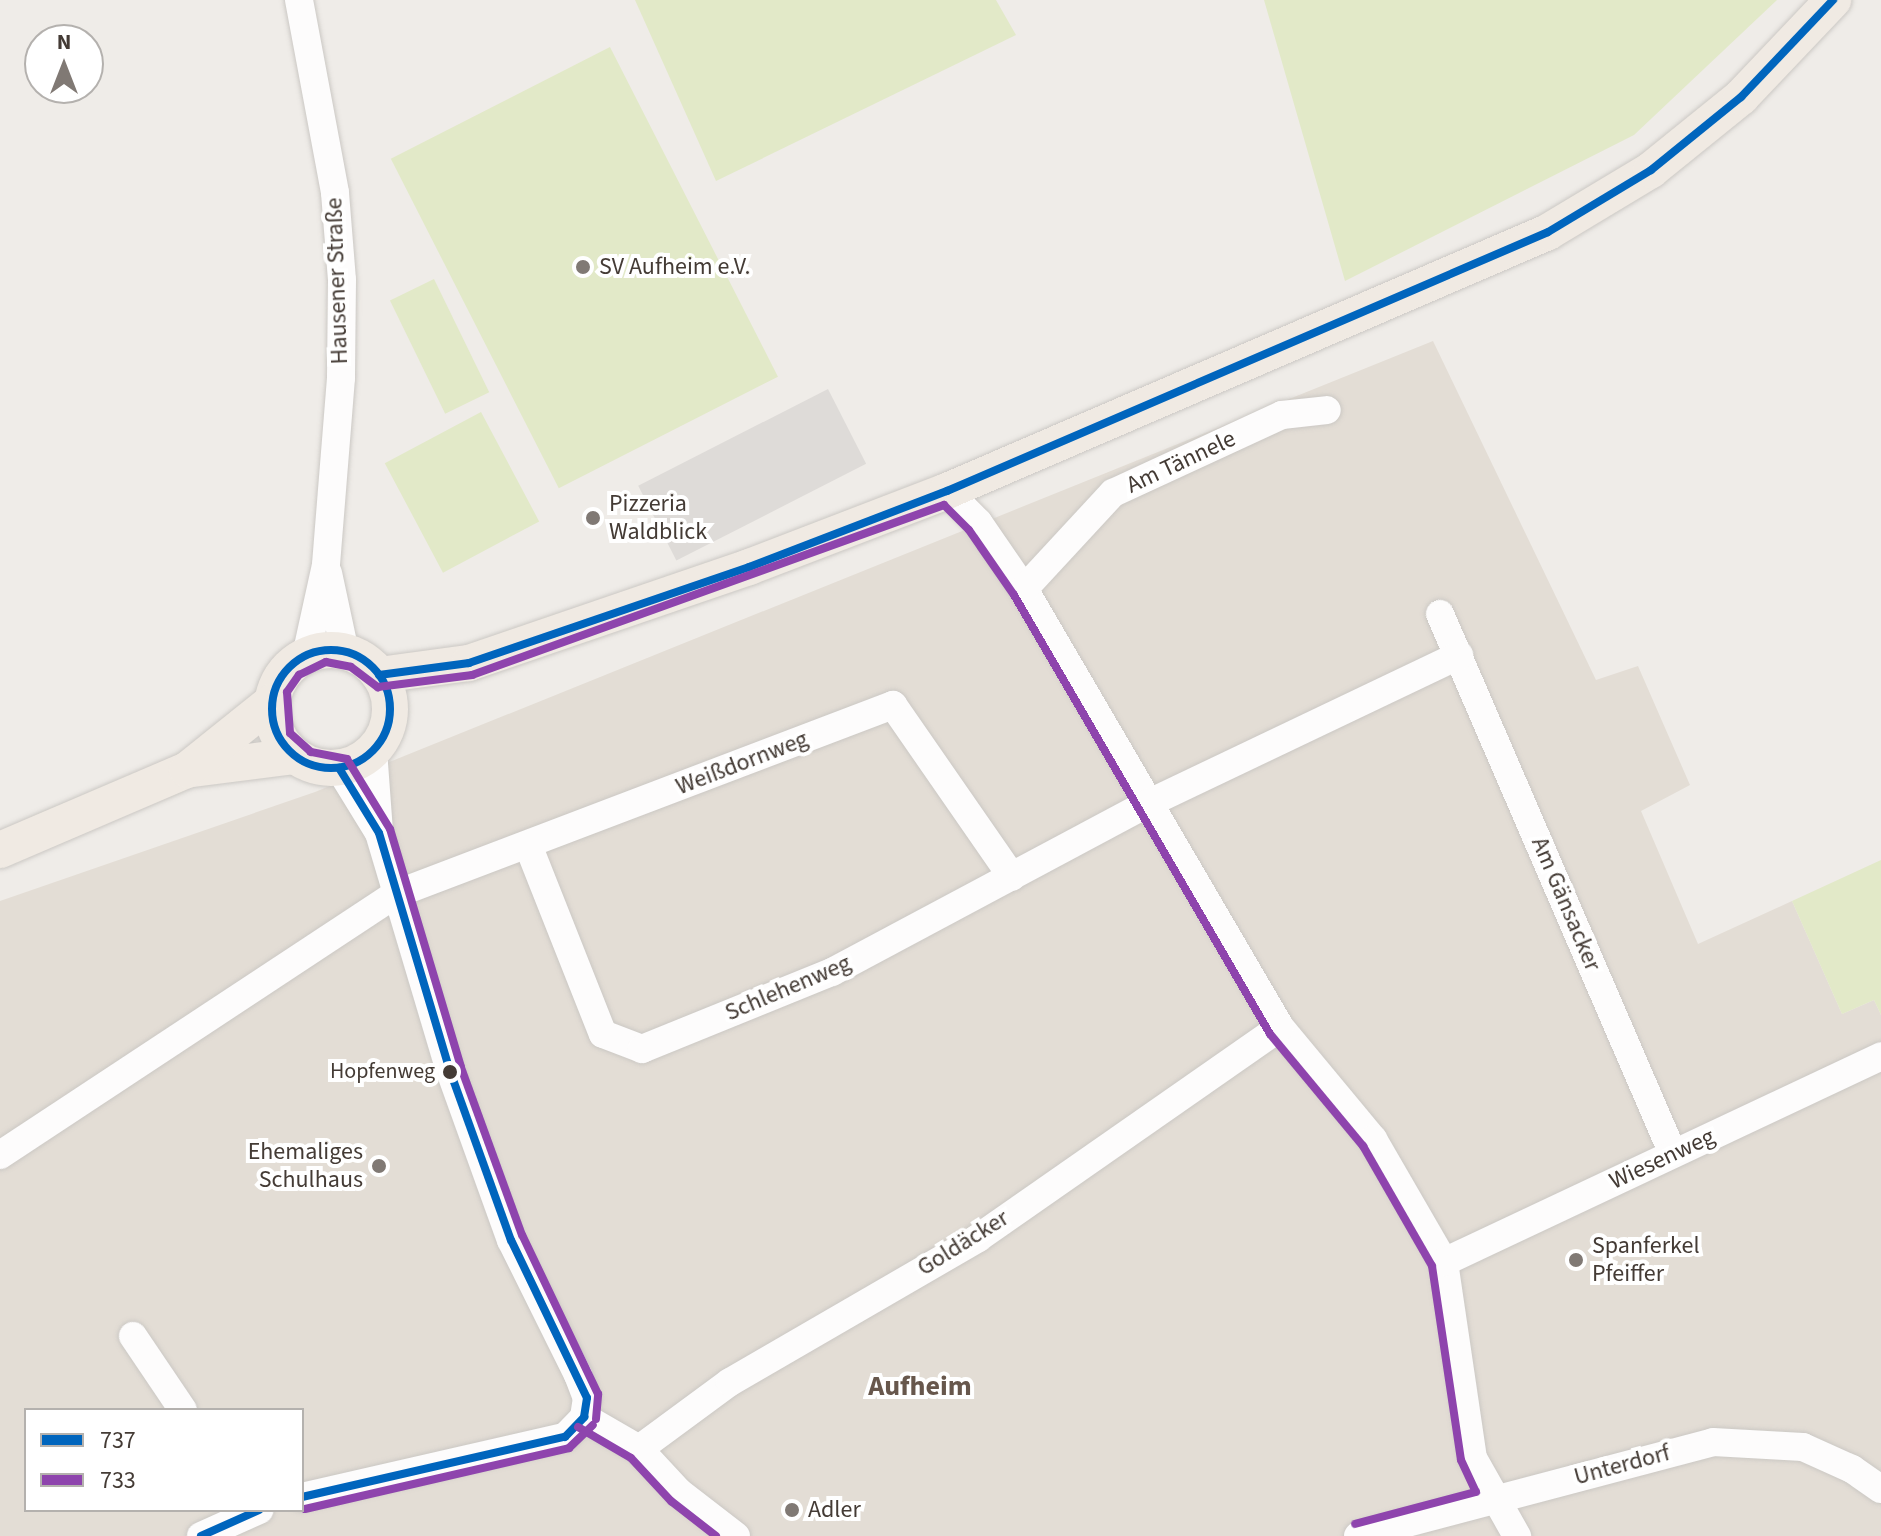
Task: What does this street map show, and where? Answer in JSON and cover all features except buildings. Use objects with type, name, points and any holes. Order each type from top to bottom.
[{"type":"main road","points":[[379,675],[469,663],[947,491],[1548,232],[1651,170],[1741,97],[1833,0]]},
{"type":"main road","points":[[295,756],[276,730],[272,702],[283,674],[306,656],[345,652],[379,675],[388,695],[390,716]]},
{"type":"main road","points":[[187,770],[295,756],[321,767],[339,768],[373,750],[390,716],[469,663]]},
{"type":"main road","points":[[0,850],[187,770],[272,702]]},
{"type":"street","name":"Hausener Straße","points":[[299,0],[335,193],[342,280],[341,378],[326,565],[306,656]]},
{"type":"street","name":"Am Tännele","points":[[1024,589],[1113,493],[1282,415],[1327,410]]},
{"type":"street","points":[[947,491],[978,522],[1024,589],[1280,1027],[1373,1139],[1444,1262],[1473,1458],[1493,1500],[1517,1536]]},
{"type":"street","name":"Hausener Straße","points":[[326,565],[345,652]]},
{"type":"street","name":"Am Gänsacker","points":[[1440,614],[1673,1154]]},
{"type":"street","points":[[1147,804],[1459,655]]},
{"type":"street","name":"Weißdornweg","points":[[396,894],[893,705],[1012,877]]},
{"type":"street","points":[[304,1497],[565,1437],[584,1417],[587,1398],[511,1240],[450,1071],[379,833],[373,750]]},
{"type":"street","points":[[339,768],[379,833]]},
{"type":"street","name":"Schlehenweg","points":[[528,845],[603,1034],[642,1049],[832,972],[1147,804]]},
{"type":"street","points":[[0,1155],[396,894]]},
{"type":"street","name":"Goldäcker","points":[[639,1449],[730,1382],[978,1238],[1280,1027]]},
{"type":"street","name":"Wiesenweg","points":[[1444,1262],[1881,1056]]},
{"type":"street","points":[[133,1336],[182,1408]]},
{"type":"street","points":[[584,1417],[639,1449],[728,1534]]},
{"type":"street","name":"Unterdorf","points":[[1358,1536],[1713,1442],[1803,1447],[1852,1469],[1881,1489]]},
{"type":"street","points":[[201,1536],[247,1512]]},
{"type":"shaded area","points":[[1433,341],[1596,680],[1638,666],[1690,785],[1641,811],[1698,944],[1792,901],[1842,1014],[1874,1000],[1881,1015],[1881,1536],[0,1536],[0,901],[315,792]]},
{"type":"shaded area","points":[[828,389],[866,464],[676,561],[638,486]]},
{"type":"green space","name":"SV Aufheim e.V.","points":[[635,0],[996,0],[1016,35],[716,181]]},
{"type":"green space","points":[[1264,0],[1777,0],[1634,135],[1345,281]]},
{"type":"green space","name":"SV Aufheim e.V.","points":[[610,47],[778,377],[559,488],[391,159]]},
{"type":"green space","points":[[434,279],[489,392],[445,414],[390,300]]},
{"type":"green space","points":[[481,412],[539,521],[443,573],[385,463]]},
{"type":"green space","points":[[1881,860],[1881,1015],[1874,1000],[1842,1014],[1792,901]]},
{"type":"transit line","name":"737","points":[[379,675],[469,663],[749,567],[947,491],[1548,232],[1651,170],[1741,97],[1833,0]]},
{"type":"transit line","name":"733","points":[[596,1419],[598,1394],[522,1235],[461,1067],[390,829],[347,759],[311,752],[290,733],[287,692],[299,675],[326,662],[351,667],[378,687],[472,675],[944,505],[969,530],[1014,595],[1270,1034],[1363,1146],[1432,1266],[1461,1460],[1476,1492],[1355,1524]]},
{"type":"transit line","name":"737","points":[[331,650],[353,655],[373,667],[385,687],[390,709],[385,731],[373,751],[353,763],[331,768],[309,763],[289,751],[277,731],[272,709],[277,687],[289,667],[309,655],[331,650]]},
{"type":"transit line","name":"737","points":[[339,768],[379,833],[450,1071],[511,1240],[587,1398],[584,1417]]},
{"type":"transit line","name":"737","points":[[304,1497],[565,1437],[584,1417]]},
{"type":"transit line","name":"733","points":[[305,1509],[569,1448],[593,1425]]},
{"type":"transit line","name":"733","points":[[578,1427],[631,1458],[671,1501],[716,1536]]},
{"type":"transit line","name":"737","points":[[201,1536],[255,1512]]},
{"type":"place","name":"SV Aufheim e.V.","points":[[583,267]]},
{"type":"place","name":"Pizzeria Waldblick","points":[[593,518]]},
{"type":"place","name":"Hopfenweg","points":[[450,1072]]},
{"type":"place","name":"Ehemaliges Schulhaus","points":[[379,1166]]},
{"type":"place","name":"Spanferkel Pfeiffer","points":[[1576,1260]]},
{"type":"place","name":"Adler","points":[[792,1510]]},
{"type":"district","name":"Aufheim","points":[[920,1386]]}]
